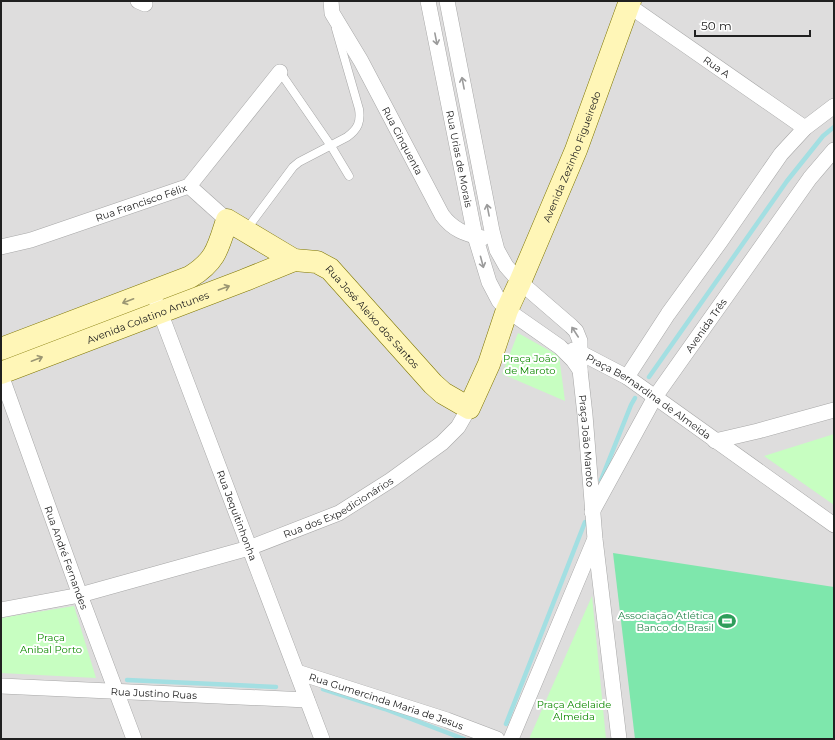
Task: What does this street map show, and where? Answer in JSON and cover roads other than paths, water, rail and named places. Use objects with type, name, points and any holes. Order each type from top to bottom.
[{"type":"main road","name":"Avenida Zezinho Figueiredo","points":[[507,310],[576,150],[629,3]]},
{"type":"main road","name":"Rua José Aleixo dos Santos","points":[[236,225],[294,260],[317,262],[330,269],[432,384],[443,393],[469,408]]},
{"type":"main road","points":[[1,349],[190,277],[207,265],[236,225]]},
{"type":"main road","name":"Avenida Colatino Antunes","points":[[1,374],[294,260]]},
{"type":"main road","name":"Rua dos Expedicionários","points":[[469,408],[489,364],[507,310]]},
{"type":"street","name":"Rua Urias de Morais","points":[[428,1],[475,236],[489,282],[499,301],[507,310]]},
{"type":"street","name":"Rua Urias de Morais","points":[[447,1],[494,241],[506,266],[520,282]]},
{"type":"street","name":"Rua A","points":[[629,3],[805,128]]},
{"type":"street","name":"Rua Cinquenta","points":[[332,7],[442,215],[454,228],[494,241]]},
{"type":"street","name":"Rua Francisco Félix","points":[[1,247],[31,240],[189,186],[280,72]]},
{"type":"street","points":[[627,377],[668,314],[781,154],[805,128],[834,106]]},
{"type":"street","name":"Avenida Três","points":[[592,512],[655,397],[810,178],[833,152]]},
{"type":"street","name":"Rua José Aleixo dos Santos","points":[[189,186],[236,225]]},
{"type":"street","name":"Praça João Maroto","points":[[520,282],[576,331],[580,341],[580,370],[592,512]]},
{"type":"street","name":"Rua Jequitinhonha","points":[[151,292],[160,312],[322,739]]},
{"type":"street","points":[[507,310],[563,350],[580,370]]},
{"type":"street","name":"Praça Bernardina de Almeida","points":[[563,350],[572,350],[581,353],[627,377],[834,525]]},
{"type":"street","name":"Rua André Fernandes","points":[[1,374],[80,595],[134,739]]},
{"type":"street","name":"Rua dos Expedicionários","points":[[80,595],[250,548],[339,514],[391,480],[442,443],[458,427],[469,408]]},
{"type":"street","name":"Praça Bernardina de Almeida","points":[[715,441],[834,410]]},
{"type":"street","points":[[592,512],[619,739]]},
{"type":"street","points":[[511,739],[595,539]]},
{"type":"street","points":[[1,610],[80,595]]},
{"type":"street","name":"Rua Gumercinda Maria de Jesus","points":[[297,672],[448,720],[497,739]]},
{"type":"street","name":"Rua Justino Ruas","points":[[1,686],[307,700]]},
{"type":"lane","points":[[236,225],[299,162],[332,146],[354,131],[359,124],[360,118],[332,7]]},
{"type":"lane","points":[[280,72],[332,146],[349,176]]},
{"type":"waterway","points":[[649,377],[787,181],[823,136],[834,127]]},
{"type":"waterway","points":[[601,480],[635,398]]},
{"type":"waterway","points":[[506,724],[585,522]]},
{"type":"waterway","points":[[127,680],[276,687]]},
{"type":"waterway","points":[[323,689],[385,709],[464,739]]},
{"type":"place","name":"Associação Atlética Banco do Brasil","points":[[727,621]]},
{"type":"park label","name":"Praça João de Maroto","points":[[530,364]]},
{"type":"park label","name":"Praça Anibal Porto","points":[[51,642]]},
{"type":"park label","name":"Praça Adelaide Almeida","points":[[574,710]]}]
